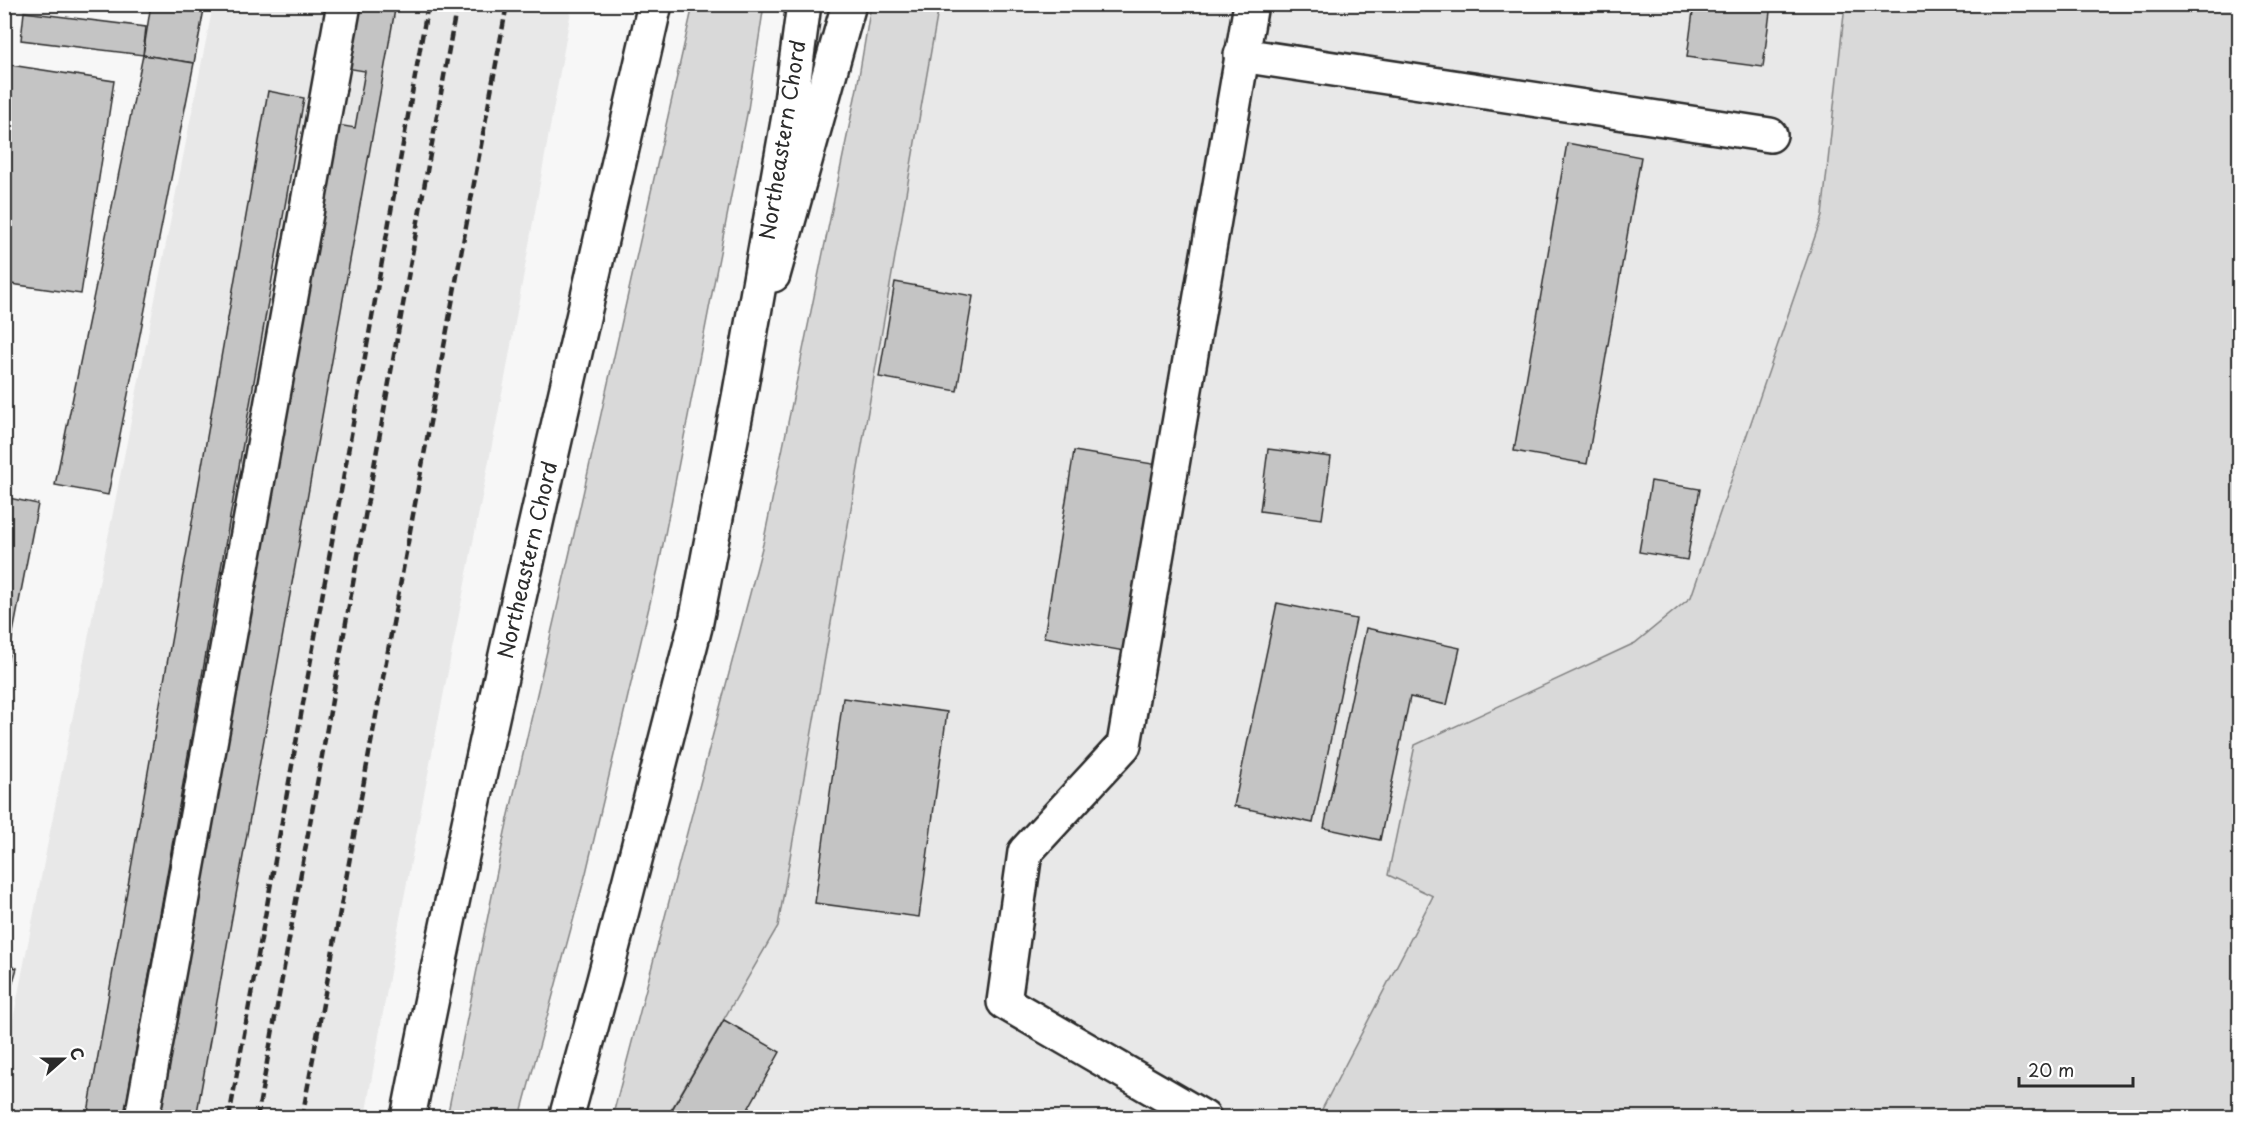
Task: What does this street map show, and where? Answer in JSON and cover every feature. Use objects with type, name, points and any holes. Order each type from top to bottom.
[{"type":"street","points":[[142,1118],[344,4]]},
{"type":"street","name":"Northeastern Chord","points":[[408,1118],[490,729],[655,4]]},
{"type":"street","name":"Northeastern Chord","points":[[566,1118],[695,627],[789,116],[804,4]]},
{"type":"street","points":[[740,392],[849,4]]},
{"type":"street","points":[[1204,1118],[1004,1002],[1025,852],[1124,745],[1251,4]]},
{"type":"street","points":[[1241,55],[1770,135]]},
{"type":"shaded area","points":[[213,5],[572,5],[506,373],[394,949],[365,1117],[17,1118],[5,1115],[5,1060]]},
{"type":"shaded area","points":[[693,5],[764,5],[748,109],[659,565],[586,873],[520,1117],[447,1117],[505,832]]},
{"type":"shaded area","points":[[871,5],[939,5],[778,926],[667,1117],[612,1118],[763,544],[857,88]]},
{"type":"shaded area","points":[[939,5],[1845,5],[1822,216],[1691,598],[1635,643],[1415,745],[1433,896],[1318,1117],[668,1118],[778,926]]},
{"type":"shaded area","points":[[1845,5],[2239,5],[2239,1117],[1318,1117],[1433,896],[1388,875],[1415,745],[1635,643],[1691,597],[1822,216]]},
{"type":"building","points":[[151,4],[205,4],[194,63],[143,55]]},
{"type":"building","points":[[357,4],[396,4],[196,1118],[156,1118],[332,124],[355,128],[365,71],[346,68]]},
{"type":"building","points":[[1694,4],[1771,4],[1763,67],[1687,57]]},
{"type":"building","points":[[24,12],[146,27],[143,55],[21,40]]},
{"type":"building","points":[[143,55],[194,63],[108,495],[55,485]]},
{"type":"building","points":[[4,64],[114,81],[81,294],[4,283]]},
{"type":"building","points":[[268,91],[304,98],[124,1118],[87,1118]]},
{"type":"building","points":[[1567,143],[1641,157],[1587,464],[1514,451]]},
{"type":"building","points":[[895,282],[973,296],[957,391],[879,377]]},
{"type":"building","points":[[1268,449],[1331,457],[1322,519],[1260,511]]},
{"type":"building","points":[[1074,451],[1159,465],[1130,652],[1044,637]]},
{"type":"building","points":[[1651,481],[1700,489],[1687,560],[1639,552]]},
{"type":"building","points":[[4,497],[38,504],[4,679]]},
{"type":"building","points":[[1277,603],[1356,619],[1313,823],[1234,806]]},
{"type":"building","points":[[1366,628],[1460,648],[1447,705],[1410,697],[1380,840],[1324,828]]},
{"type":"building","points":[[843,698],[947,712],[919,917],[815,903]]},
{"type":"building","points":[[4,965],[17,968],[4,1013]]},
{"type":"building","points":[[724,1020],[780,1052],[743,1118],[667,1118]]},
{"type":"railway","points":[[229,1118],[428,4]]},
{"type":"railway","points":[[257,1118],[457,4]]},
{"type":"railway","points":[[302,1118],[507,4]]}]
